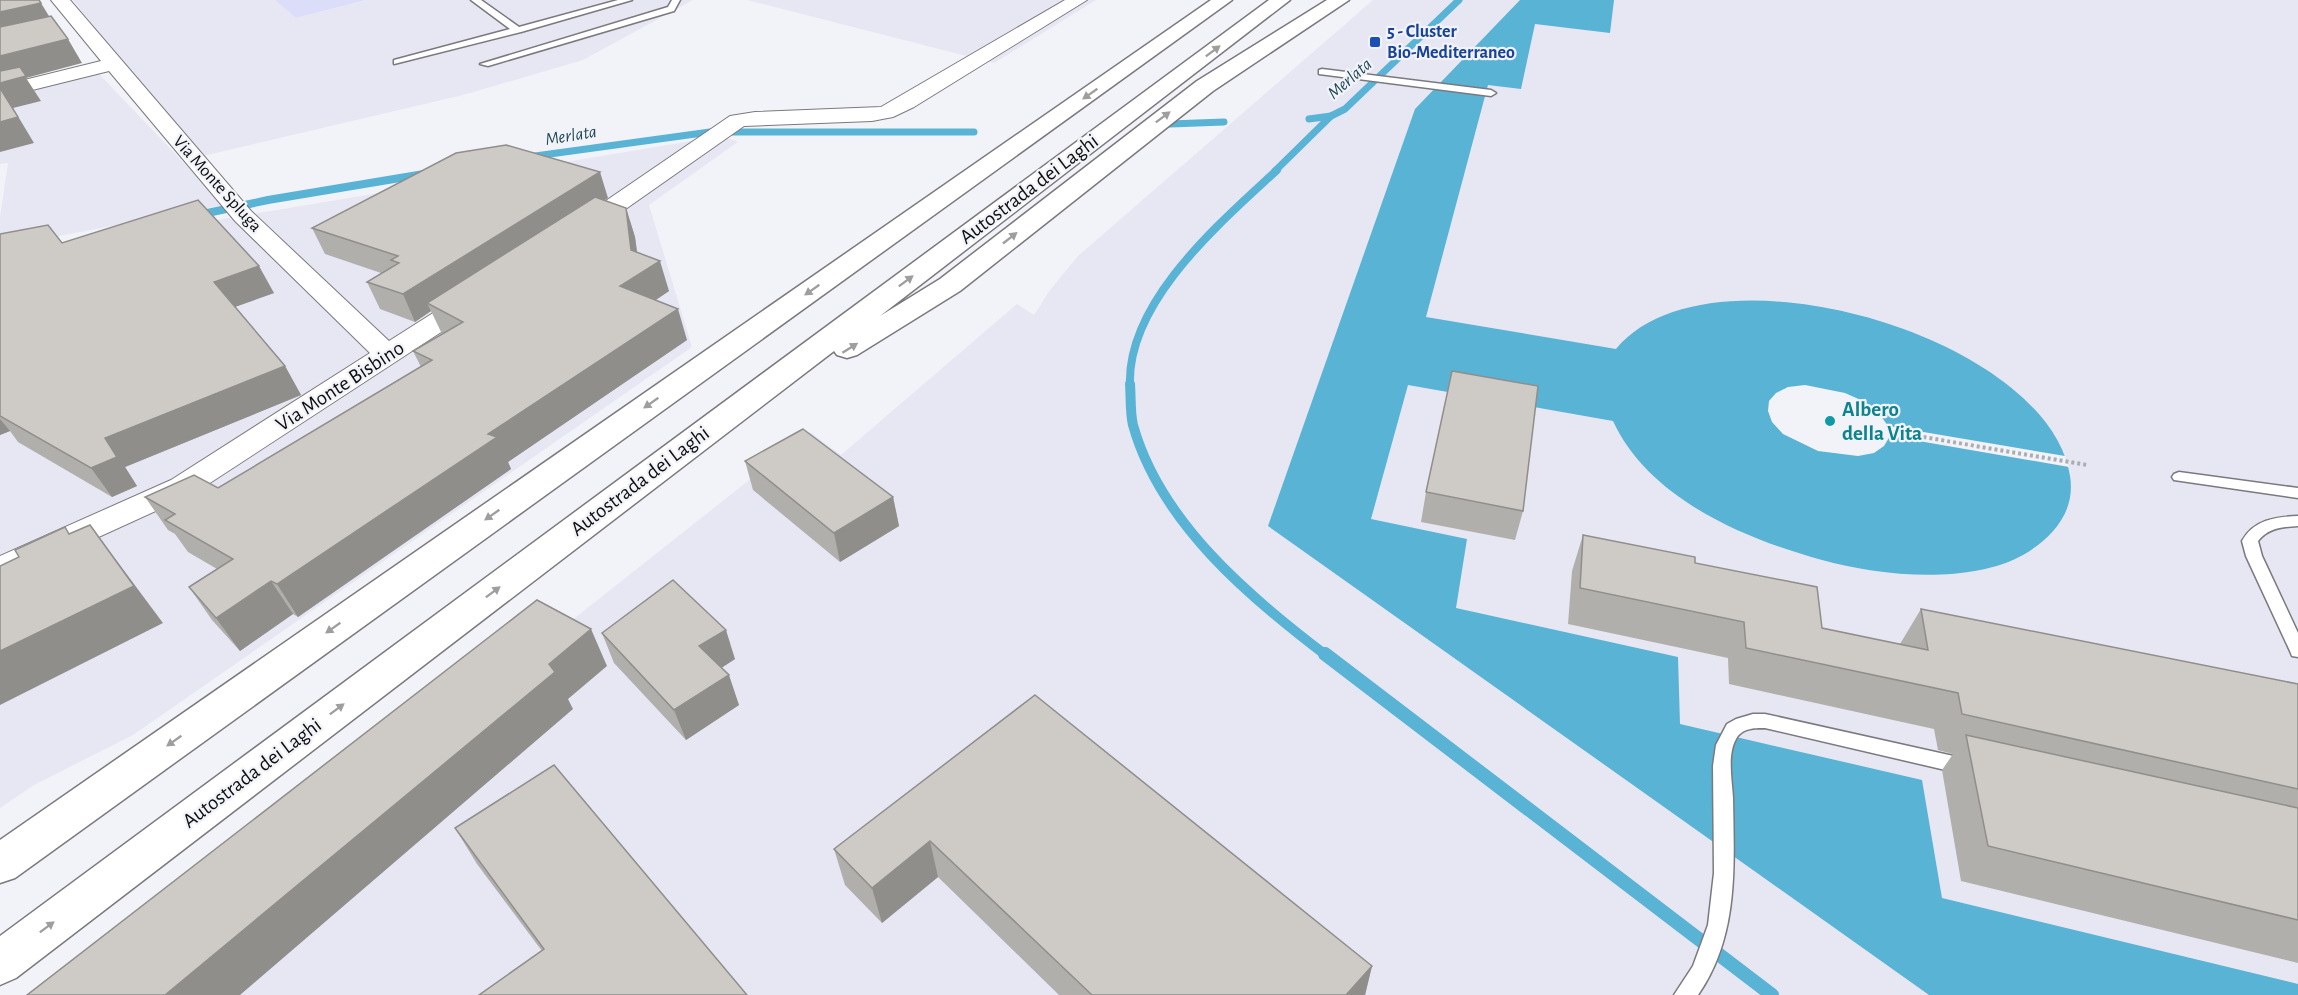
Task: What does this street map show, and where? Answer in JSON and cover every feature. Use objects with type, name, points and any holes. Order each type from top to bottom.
[{"type":"highway","points":[[1077,77],[1190,0]]},
{"type":"highway","name":"Autostrada dei Laghi","points":[[0,864],[1223,0]]},
{"type":"highway","name":"Autostrada dei Laghi","points":[[0,963],[1281,0]]},
{"type":"highway","points":[[657,468],[950,285],[1205,86],[1340,0]]},
{"type":"highway","points":[[860,256],[1040,104]]},
{"type":"street","name":"Via Monte Spluga","points":[[60,0],[81,28],[243,216],[388,356]]},
{"type":"street","points":[[557,245],[664,173],[729,125],[755,118],[886,113],[908,104],[1078,0]]},
{"type":"street","points":[[61,33],[81,28]]},
{"type":"street","points":[[0,92],[113,64]]},
{"type":"street","name":"Via Monte Bisbino","points":[[0,570],[182,487],[488,290]]},
{"type":"lane","points":[[475,0],[533,35]]},
{"type":"lane","points":[[485,64],[533,35],[628,0]]},
{"type":"lane","points":[[397,62],[671,9],[676,0]]},
{"type":"lane","points":[[1323,72],[1491,93]]},
{"type":"lane","points":[[2179,477],[2298,493]]},
{"type":"lane","points":[[2298,521],[2264,527],[2256,531],[2250,541],[2254,556],[2298,651]]},
{"type":"lane","points":[[1689,991],[1709,958],[1721,925],[1724,883],[1724,762],[1727,739],[1735,727],[1750,721],[1765,721],[1988,771]]},
{"type":"path","points":[[1888,431],[2087,465]]},
{"type":"shaded area","points":[[73,0],[275,0],[296,18],[367,0],[693,0],[583,60],[463,95],[199,157]]},
{"type":"shaded area","points":[[275,0],[366,0],[296,18]]},
{"type":"shaded area","points":[[747,0],[1096,0],[994,63]]},
{"type":"shaded area","points":[[1373,0],[2298,0],[2298,995],[98,995],[810,432],[841,455],[1017,304],[1034,315],[1050,290],[1078,256]]},
{"type":"shaded area","points":[[99,74],[224,205],[0,247],[0,217],[8,163],[0,164],[0,98]]},
{"type":"shaded area","points":[[722,136],[738,142],[649,205],[692,347],[133,735],[34,785],[0,808],[0,262],[217,220]]},
{"type":"water","points":[[1520,0],[1614,0],[1610,33],[1535,24],[1521,89],[1488,85],[1426,317],[1616,349],[1661,317],[1723,302],[1795,303],[1870,318],[1941,345],[2003,381],[2048,426],[2070,476],[2069,501],[2060,523],[2034,548],[2001,564],[1977,571],[1924,575],[1845,566],[1762,540],[1702,512],[1675,494],[1650,473],[1629,449],[1613,421],[1408,385],[1371,519],[1467,539],[1456,608],[1678,657],[1680,724],[1922,780],[1942,898],[2298,984],[2298,995],[1929,995],[1268,526],[1415,109]]},
{"type":"pier","points":[[1805,385],[1845,393],[1863,401],[1878,412],[1888,426],[2065,456],[2069,467],[1890,436],[1884,446],[1874,453],[1858,456],[1818,451],[1783,434],[1772,422],[1768,411],[1769,401],[1776,393],[1788,387]]},
{"type":"building","points":[[0,0],[39,0],[41,3],[0,12]]},
{"type":"building","points":[[51,16],[68,39],[0,56],[0,27]]},
{"type":"building","points":[[20,67],[26,76],[0,83],[0,71]]},
{"type":"building","points":[[0,88],[18,117],[0,122]]},
{"type":"building","points":[[506,145],[600,172],[403,294],[367,282],[399,263],[391,260],[398,256],[312,228],[456,153]]},
{"type":"building","points":[[595,197],[626,208],[631,250],[660,261],[620,286],[678,309],[488,434],[497,437],[277,584],[271,581],[216,618],[189,587],[233,559],[165,520],[175,514],[145,497],[194,475],[218,488],[432,360],[413,351],[463,322],[427,303]]},
{"type":"building","points":[[198,200],[259,266],[214,282],[285,366],[105,438],[117,457],[91,468],[0,416],[0,234],[48,225],[62,243]]},
{"type":"building","points":[[1452,371],[1538,386],[1523,511],[1426,492]]},
{"type":"building","points":[[803,429],[893,497],[834,533],[745,461]]},
{"type":"building","points":[[90,525],[134,586],[0,651],[0,566],[19,557],[15,550],[65,527],[69,534]]},
{"type":"building","points":[[1583,535],[1695,557],[1695,563],[1817,587],[1822,628],[1928,650],[1921,609],[2298,684],[2298,789],[1962,714],[1958,693],[1746,648],[1744,622],[1580,588]]},
{"type":"building","points":[[673,580],[726,630],[699,646],[729,675],[674,710],[602,633]]},
{"type":"building","points":[[537,600],[591,629],[549,664],[555,672],[165,995],[27,995]]},
{"type":"building","points":[[1035,695],[1372,966],[1346,995],[1092,995],[930,841],[872,888],[834,849]]},
{"type":"building","points":[[1966,735],[2298,808],[2298,920],[1988,846]]},
{"type":"building","points":[[554,765],[747,995],[479,995],[544,949],[455,828]]},
{"type":"waterway","name":"Merlata","points":[[1331,116],[1345,109],[1459,0]]},
{"type":"waterway","points":[[1275,171],[1331,116]]},
{"type":"waterway","name":"Merlata","points":[[1309,119],[1331,116]]},
{"type":"waterway","name":"Merlata","points":[[1170,124],[1224,122]]},
{"type":"waterway","name":"Merlata","points":[[528,157],[710,132],[974,132]]},
{"type":"waterway","points":[[1130,385],[1133,355],[1143,324],[1160,294],[1205,239],[1277,170]]},
{"type":"waterway","name":"Merlata","points":[[198,215],[268,200],[424,174]]},
{"type":"waterway","points":[[1130,385],[1133,425],[1146,460],[1164,494],[1186,525],[1238,583],[1327,656]]},
{"type":"waterway","points":[[1325,654],[1772,995]]},
{"type":"place","name":"5 - Cluster Bio-Mediterraneo","points":[[1375,42]]},
{"type":"place","name":"Albero della Vita","points":[[1830,421]]}]
